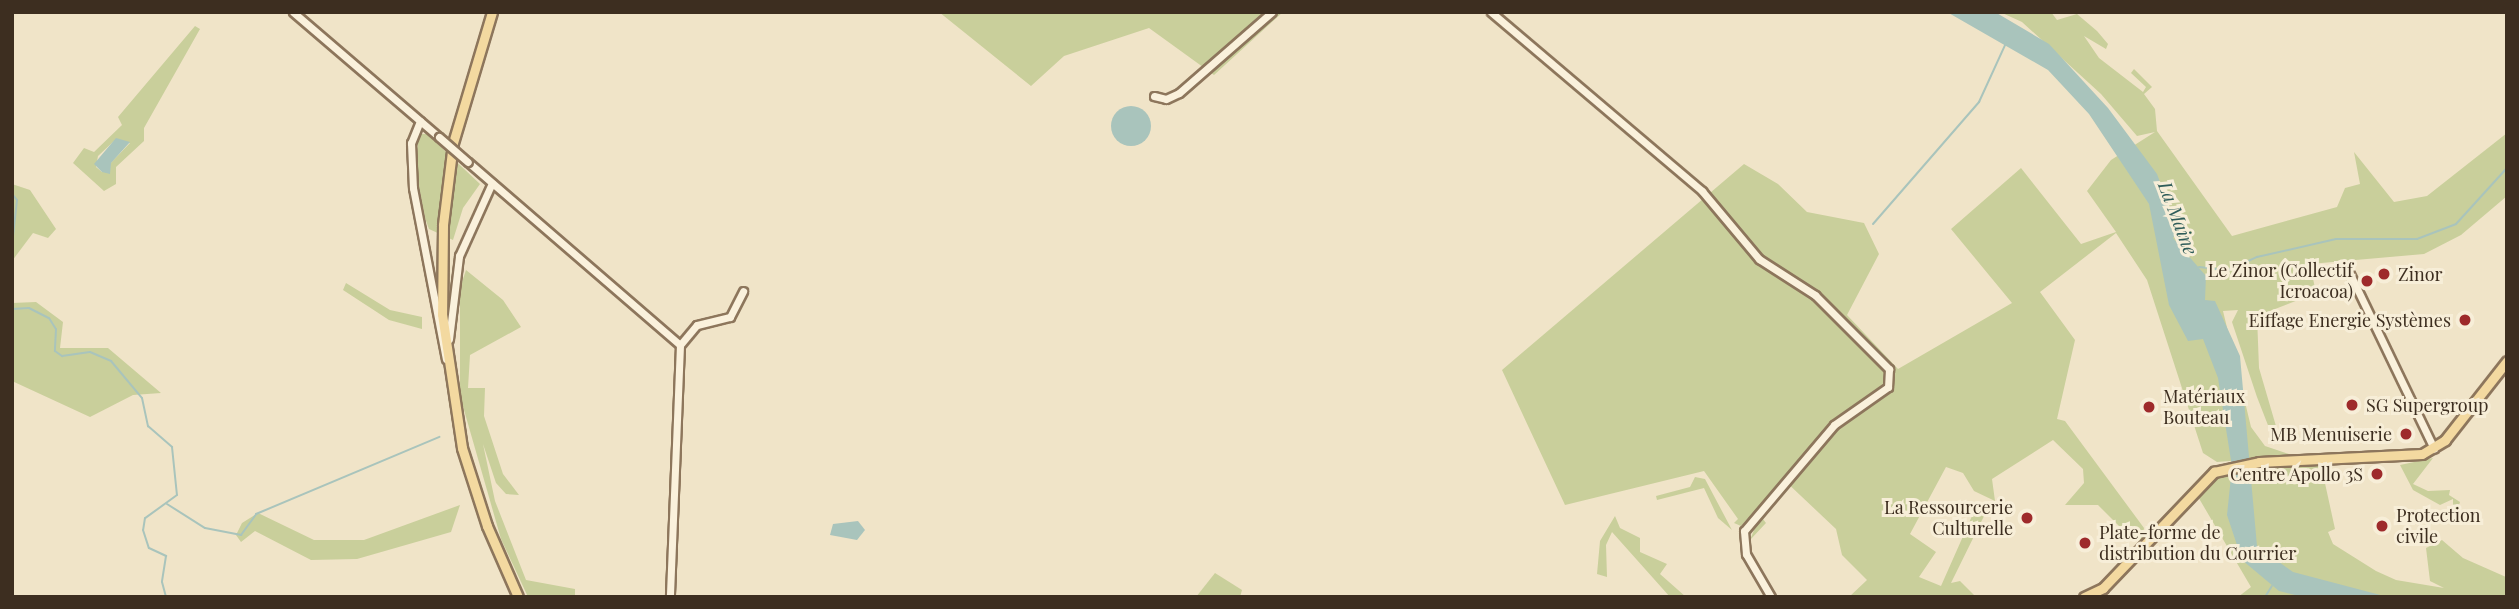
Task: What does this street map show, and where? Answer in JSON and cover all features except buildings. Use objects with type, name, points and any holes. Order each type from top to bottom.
[{"type":"main road","points":[[492,12],[464,95],[448,180],[442,254],[446,359],[470,478],[518,597]]},
{"type":"main road","points":[[2095,594],[2206,476],[2223,468],[2259,462],[2406,458],[2434,449],[2507,361]]},
{"type":"street","points":[[293,12],[680,345]]},
{"type":"street","points":[[1154,96],[1166,99],[1179,93],[1272,12]]},
{"type":"street","points":[[1491,12],[1702,191],[1759,259],[1815,295],[1889,369],[1888,387],[1834,425],[1744,531],[1746,554],[1770,597]]},
{"type":"street","points":[[420,121],[411,143],[413,188],[446,359]]},
{"type":"street","points":[[448,374],[450,302],[458,256],[492,183]]},
{"type":"street","points":[[2349,272],[2434,449]]},
{"type":"street","points":[[670,597],[680,345],[697,325],[730,317],[743,291]]},
{"type":"green space","points":[[939,12],[1283,12],[1214,75],[1149,28],[1064,56],[1031,86]]},
{"type":"green space","points":[[2000,12],[2051,12],[2057,20],[2077,14],[2097,31],[2108,44],[2106,49],[2084,36],[2099,58],[2143,92],[2146,87],[2131,73],[2134,69],[2152,87],[2144,94],[2155,109],[2157,131],[2232,236],[2337,207],[2345,188],[2360,184],[2354,152],[2394,202],[2427,196],[2507,133],[2507,196],[2461,235],[2424,254],[2310,264],[2316,293],[2257,316],[2259,368],[2278,433],[2271,433],[2232,322],[2238,310],[2223,311],[2251,427],[2265,446],[2295,456],[2217,462],[2203,453],[2147,280],[2116,233],[2040,292],[2075,340],[2057,419],[2065,421],[2144,528],[2142,539],[2135,542],[2098,505],[2065,505],[2084,483],[2083,469],[2053,440],[1992,479],[1995,501],[1974,491],[1963,473],[1946,467],[1910,534],[1936,552],[1919,577],[1941,586],[1976,507],[1985,514],[1951,583],[1960,581],[1976,597],[1849,597],[1867,580],[1842,555],[1836,529],[1783,479],[1756,510],[1766,523],[1750,540],[1756,525],[1748,518],[1741,526],[1734,523],[1738,519],[1704,471],[1565,505],[1502,370],[1744,164],[1778,184],[1807,212],[1864,223],[1879,254],[1847,315],[1898,369],[2012,303],[1951,229],[2021,168],[2081,244],[2116,232],[2087,191],[2111,160],[2155,132],[2137,136],[2101,94],[2022,22]]},
{"type":"green space","points":[[195,26],[200,29],[144,128],[144,141],[116,167],[116,184],[104,191],[73,163],[84,148],[94,152],[122,125],[118,117]],"holes":[[[114,141],[130,143],[102,172],[96,167],[98,156]]]},
{"type":"green space","points":[[419,134],[427,134],[480,184],[463,208],[453,240],[429,229],[425,218],[415,167]]},
{"type":"green space","points":[[12,184],[30,190],[56,229],[48,238],[33,233],[12,261]]},
{"type":"green space","points":[[466,270],[503,300],[521,327],[470,355],[468,388],[485,388],[484,416],[503,474],[519,495],[506,494],[496,483],[483,444],[495,501],[526,580],[575,589],[575,597],[528,597],[501,539],[460,396],[460,288]]},
{"type":"green space","points":[[346,283],[390,310],[422,317],[422,329],[389,320],[343,290]]},
{"type":"green space","points":[[36,302],[63,322],[60,348],[108,348],[161,393],[133,395],[90,417],[12,381],[12,303]]},
{"type":"green space","points":[[2433,458],[2413,484],[2428,491],[2450,490],[2449,495],[2460,502],[2458,508],[2468,514],[2453,512],[2453,499],[2440,505],[2413,490],[2400,465]]},
{"type":"green space","points":[[2275,464],[2321,465],[2335,529],[2328,532],[2333,544],[2376,571],[2396,580],[2444,588],[2430,581],[2426,548],[2442,540],[2463,558],[2506,577],[2507,597],[2238,597],[2251,587],[2197,495],[2222,474]]},
{"type":"green space","points":[[1695,477],[1705,479],[1732,530],[1718,518],[1704,488],[1657,500],[1656,496],[1690,487]]},
{"type":"green space","points":[[460,505],[451,532],[357,559],[311,560],[255,531],[241,542],[236,535],[242,523],[258,513],[314,540],[364,540]]},
{"type":"green space","points":[[1615,516],[1620,528],[1640,538],[1640,552],[1667,564],[1660,574],[1686,597],[1670,597],[1612,532],[1606,545],[1607,577],[1597,574],[1600,541]]},
{"type":"green space","points":[[1215,573],[1242,590],[1240,597],[1196,597]]},
{"type":"water","points":[[1947,12],[1995,12],[2049,44],[2108,108],[2157,174],[2178,230],[2173,238],[2206,276],[2205,300],[2215,301],[2240,356],[2257,546],[2293,572],[2388,597],[2303,597],[2279,591],[2242,560],[2227,515],[2232,467],[2218,378],[2203,339],[2188,341],[2169,305],[2149,204],[2089,114],[2048,70]]},
{"type":"water","points":[[1131,106],[1139,107],[1145,112],[1150,118],[1150,134],[1145,140],[1139,145],[1131,146],[1123,145],[1117,140],[1112,134],[1111,126],[1112,118],[1117,112],[1123,107]]},
{"type":"water","points":[[116,138],[130,142],[111,163],[110,174],[102,172],[94,164]]},
{"type":"water","points":[[858,521],[865,530],[857,540],[830,535],[833,524]]},
{"type":"waterway","points":[[1873,224],[1979,102],[2006,43]]},
{"type":"waterway","points":[[2199,267],[2229,270],[2257,257],[2336,239],[2417,239],[2456,224],[2507,168]]},
{"type":"waterway","points":[[12,194],[17,200],[12,245]]},
{"type":"waterway","points":[[12,309],[29,308],[49,318],[56,329],[55,351],[62,356],[90,352],[111,361],[142,398],[148,426],[172,447],[177,495],[145,518],[143,530],[149,548],[166,556],[162,582],[166,597]]},
{"type":"waterway","points":[[167,504],[205,528],[241,535],[256,514],[439,437]]},
{"type":"waterway","points":[[2265,597],[2272,586]]},
{"type":"place","name":"Zinor","points":[[2384,274]]},
{"type":"place","name":"Le Zinor (Collectif Icroacoa)","points":[[2367,281]]},
{"type":"place","name":"Eiffage Energie Systèmes","points":[[2465,320]]},
{"type":"place","name":"SG Supergroup","points":[[2352,405]]},
{"type":"place","name":"Matériaux Bouteau","points":[[2149,407]]},
{"type":"place","name":"MB Menuiserie","points":[[2406,434]]},
{"type":"place","name":"Centre Apollo 3S","points":[[2377,474]]},
{"type":"place","name":"La Ressourcerie Culturelle","points":[[2027,518]]},
{"type":"place","name":"Protection civile","points":[[2382,526]]},
{"type":"place","name":"Plate-forme de distribution du Courrier","points":[[2085,543]]},
{"type":"water label","name":"La Maine","points":[[2178,218]]}]
